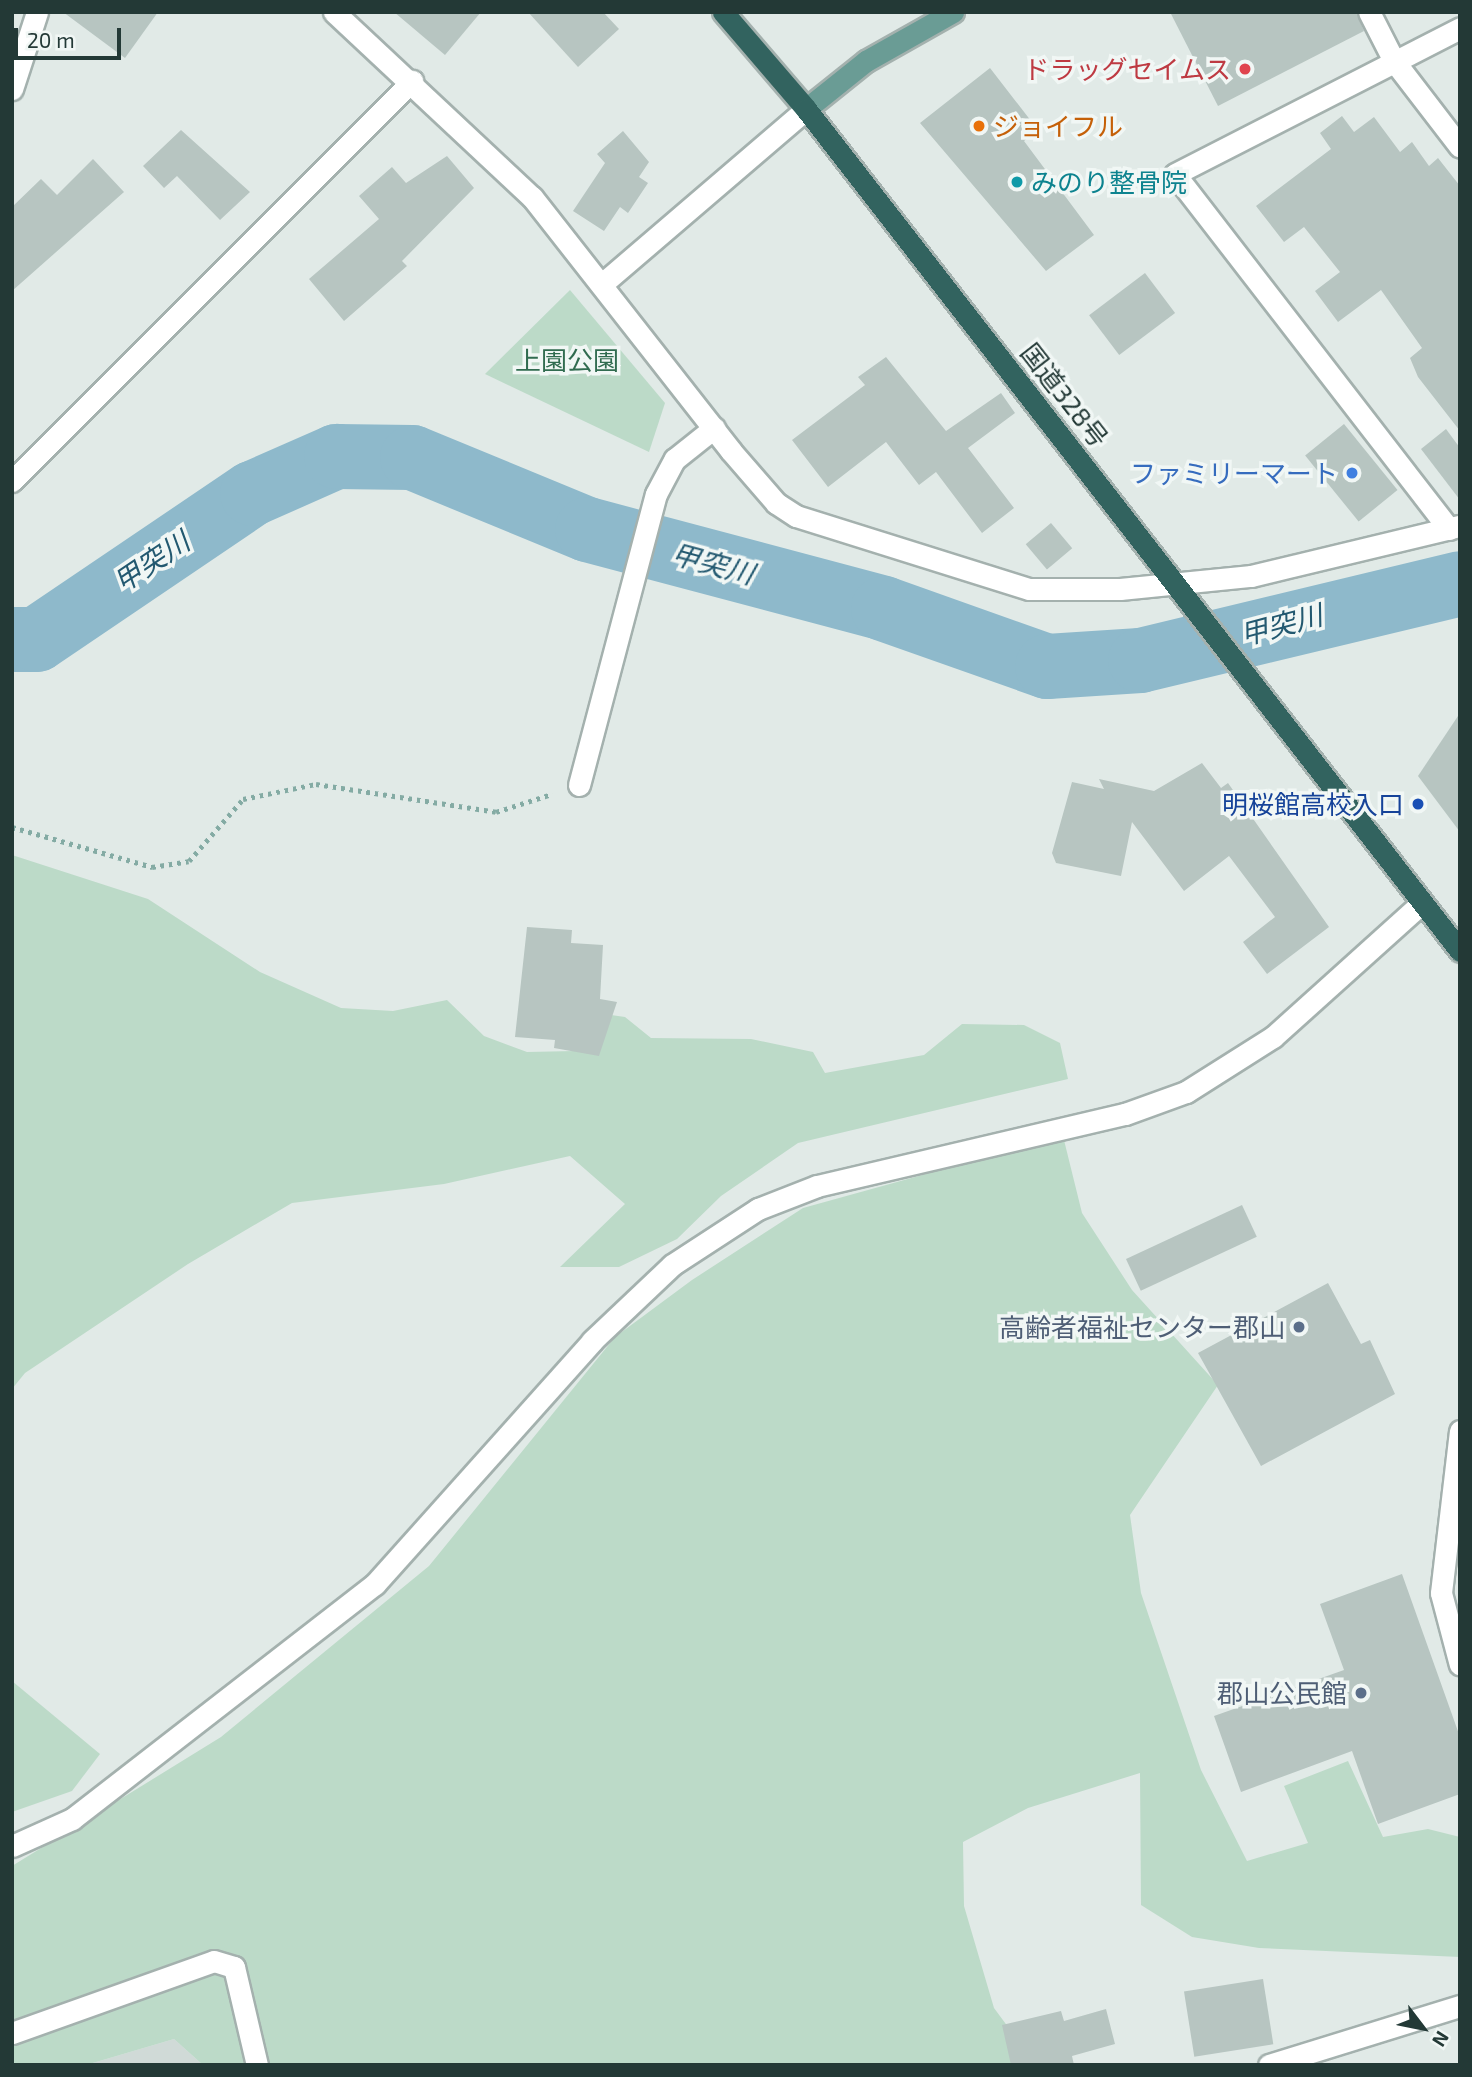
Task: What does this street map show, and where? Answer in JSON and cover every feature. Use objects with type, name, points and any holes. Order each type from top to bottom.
[{"type":"highway","name":"国道328号","points":[[723,12],[806,108],[1460,950]]},
{"type":"main road","points":[[806,108],[866,61],[953,12]]},
{"type":"street","points":[[12,89],[37,12]]},
{"type":"street","points":[[334,12],[412,81],[532,197],[776,503],[796,516],[1029,589],[1183,593],[1454,527],[1175,174],[1460,27]]},
{"type":"street","points":[[1369,12],[1394,61],[1460,147]]},
{"type":"street","points":[[12,481],[412,81]]},
{"type":"street","points":[[602,284],[806,108]]},
{"type":"street","points":[[579,785],[621,616],[656,494],[675,459],[714,428]]},
{"type":"street","points":[[12,1846],[72,1819],[374,1584],[592,1341],[672,1265],[758,1209],[817,1186],[1125,1114],[1186,1092],[1273,1037],[1422,903]]},
{"type":"street","points":[[1460,1431],[1441,1593],[1460,1665]]},
{"type":"street","points":[[12,2033],[214,1961],[234,1967],[257,2065]]},
{"type":"street","points":[[1269,2065],[1460,2006]]},
{"type":"path","points":[[12,827],[152,867],[190,861],[243,799],[268,794],[316,785],[496,812],[579,785]]},
{"type":"shaded area","points":[[174,2039],[203,2065],[86,2065]]},
{"type":"green space","name":"上園公園","points":[[570,290],[665,403],[649,452],[485,374]]},
{"type":"green space","points":[[12,855],[148,899],[260,972],[341,1008],[393,1011],[447,1000],[484,1036],[527,1052],[575,1051],[611,1015],[625,1017],[651,1038],[751,1039],[813,1052],[825,1073],[924,1055],[962,1024],[1024,1025],[1060,1043],[1068,1079],[798,1143],[721,1196],[677,1239],[619,1267],[560,1267],[625,1204],[570,1156],[444,1184],[292,1203],[188,1264],[25,1373],[12,1389]]},
{"type":"green space","points":[[1063,1136],[1082,1213],[1132,1290],[1218,1385],[1130,1515],[1141,1593],[1201,1770],[1247,1861],[1308,1843],[1284,1786],[1348,1761],[1383,1837],[1428,1829],[1460,1837],[1460,1957],[1259,1948],[1192,1937],[1141,1905],[1140,1773],[1028,1808],[963,1842],[964,1906],[994,2008],[1034,2062],[1052,2065],[203,2065],[174,2039],[86,2065],[12,2065],[12,1866],[221,1737],[429,1566],[615,1337],[692,1280],[803,1208]]},
{"type":"green space","points":[[12,1681],[100,1754],[72,1791],[12,1812]]},
{"type":"building","points":[[63,12],[158,12],[125,58]]},
{"type":"building","points":[[394,12],[481,12],[445,55]]},
{"type":"building","points":[[528,12],[603,12],[619,29],[578,67]]},
{"type":"building","name":"ドラッグセイムス","points":[[1170,12],[1356,12],[1364,31],[1218,106]]},
{"type":"building","points":[[990,68],[1038,130],[1024,141],[1094,235],[1046,271],[920,123]]},
{"type":"building","points":[[1342,116],[1354,132],[1374,117],[1400,152],[1412,142],[1429,166],[1438,158],[1460,186],[1460,431],[1418,377],[1410,358],[1422,348],[1381,290],[1338,322],[1315,291],[1340,272],[1304,227],[1284,242],[1256,206],[1331,149],[1320,133]]},
{"type":"building","points":[[181,130],[250,192],[220,220],[177,176],[164,188],[143,166]]},
{"type":"building","points":[[623,131],[649,162],[639,177],[648,183],[628,213],[620,207],[604,231],[573,211],[605,163],[597,154]]},
{"type":"building","points":[[447,156],[474,188],[402,261],[407,266],[344,321],[309,279],[379,219],[359,196],[392,167],[406,183]]},
{"type":"building","points":[[93,159],[124,192],[12,291],[12,207],[41,179],[57,195]]},
{"type":"building","points":[[1145,273],[1175,313],[1119,355],[1089,315]]},
{"type":"building","points":[[886,357],[946,431],[1001,393],[1015,413],[968,448],[1014,508],[982,533],[936,472],[919,485],[886,442],[828,487],[792,440],[865,385],[858,377]]},
{"type":"building","name":"ファミリーマート","points":[[1344,424],[1397,490],[1359,522],[1305,455]]},
{"type":"building","points":[[1446,429],[1460,448],[1460,500],[1421,449]]},
{"type":"building","points":[[1051,523],[1072,548],[1047,569],[1026,544]]},
{"type":"building","points":[[1460,713],[1460,832],[1418,776]]},
{"type":"building","points":[[1202,763],[1221,788],[1228,783],[1329,927],[1267,974],[1243,942],[1275,917],[1229,856],[1184,891],[1132,822],[1121,876],[1056,863],[1052,853],[1072,782],[1104,789],[1099,779],[1154,791]]},
{"type":"building","points":[[527,927],[572,930],[571,943],[603,945],[600,999],[617,1002],[599,1056],[554,1048],[555,1040],[515,1037]]},
{"type":"building","points":[[1242,1205],[1257,1237],[1141,1291],[1126,1259]]},
{"type":"building","name":"高齢者福祉センター郡山","points":[[1328,1283],[1361,1344],[1370,1340],[1395,1394],[1261,1466],[1198,1353]]},
{"type":"building","name":"郡山公民館","points":[[1402,1574],[1460,1737],[1460,1794],[1378,1824],[1352,1751],[1241,1792],[1214,1716],[1344,1670],[1320,1604]]},
{"type":"building","points":[[1263,1979],[1273,2044],[1194,2057],[1184,1992]]},
{"type":"building","points":[[1106,2009],[1115,2044],[1072,2056],[1074,2065],[1011,2065],[1002,2025],[1061,2011],[1064,2021]]},
{"type":"waterway","name":"甲突川","points":[[12,639],[36,639],[252,493],[336,456],[412,457],[587,529],[883,608],[1047,666],[1140,660],[1460,583]]},
{"type":"place","name":"ドラッグセイムス","points":[[1245,69]]},
{"type":"place","name":"ジョイフル","points":[[979,126]]},
{"type":"place","name":"みのり整骨院","points":[[1017,182]]},
{"type":"place","name":"ファミリーマート","points":[[1352,473]]},
{"type":"place","name":"明桜館高校入口","points":[[1418,804]]},
{"type":"place","name":"高齢者福祉センター郡山","points":[[1299,1327]]},
{"type":"place","name":"郡山公民館","points":[[1361,1693]]}]
